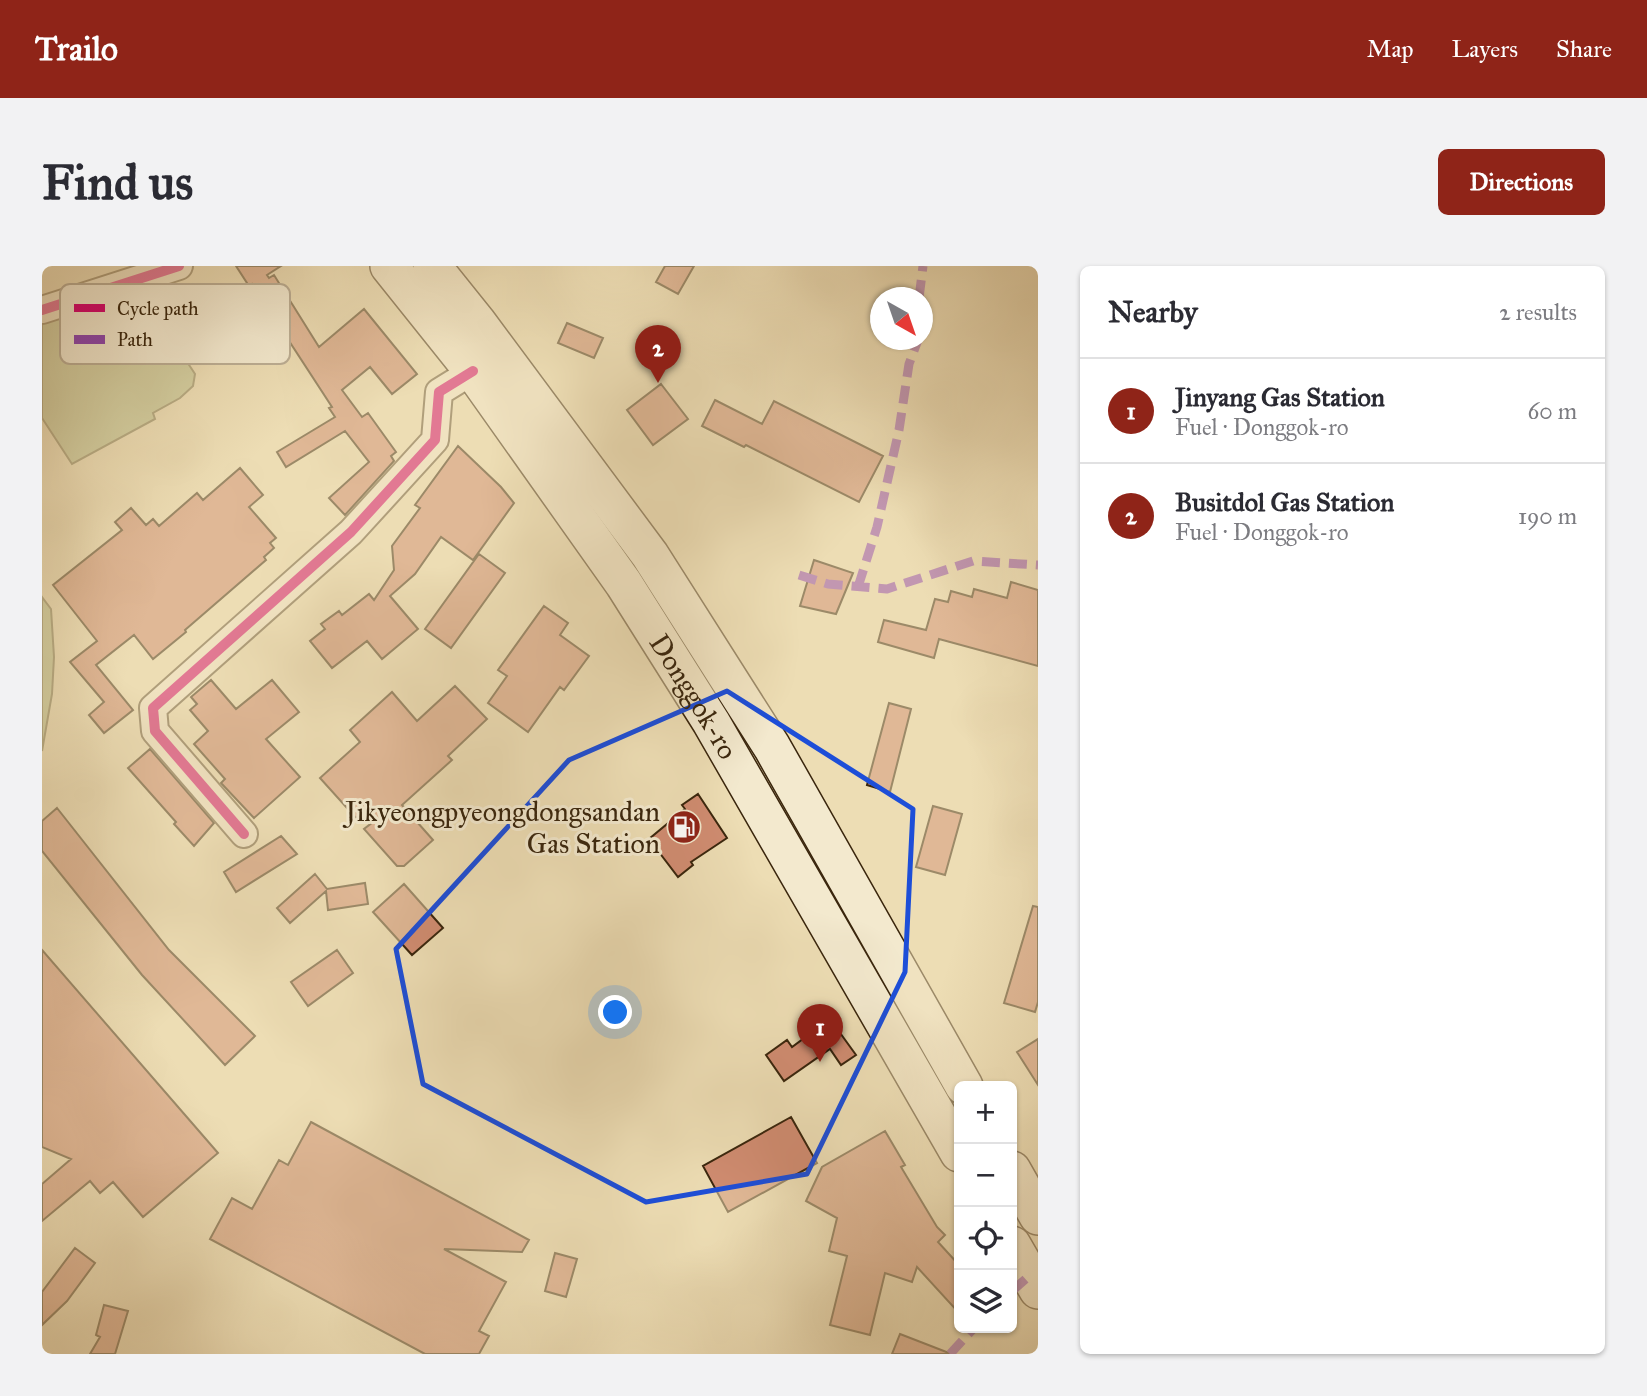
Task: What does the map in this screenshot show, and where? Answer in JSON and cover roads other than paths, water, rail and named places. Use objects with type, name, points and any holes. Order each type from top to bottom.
[{"type":"main road","name":"Donggok-ro","points":[[390,266],[473,371],[624,584],[711,722],[954,1144]]},
{"type":"main road","name":"Donggok-ro","points":[[432,266],[477,322],[650,555],[772,747],[961,1081]]},
{"type":"main road","points":[[1017,1179],[1038,1216]]},
{"type":"main road","points":[[1017,1254],[1038,1290]]},
{"type":"street","points":[[123,284],[179,266]]},
{"type":"street","points":[[42,310],[60,304]]},
{"type":"street","points":[[244,834],[155,731],[153,708],[351,532],[435,439],[439,392],[473,371]]},
{"type":"place","name":"Busitdol Gas Station","points":[[658,383]]},
{"type":"place","name":"Jikyeongpyeongdongsandan Gas Station","points":[[684,827]]},
{"type":"place","name":"Jinyang Gas Station","points":[[820,1062]]}]
